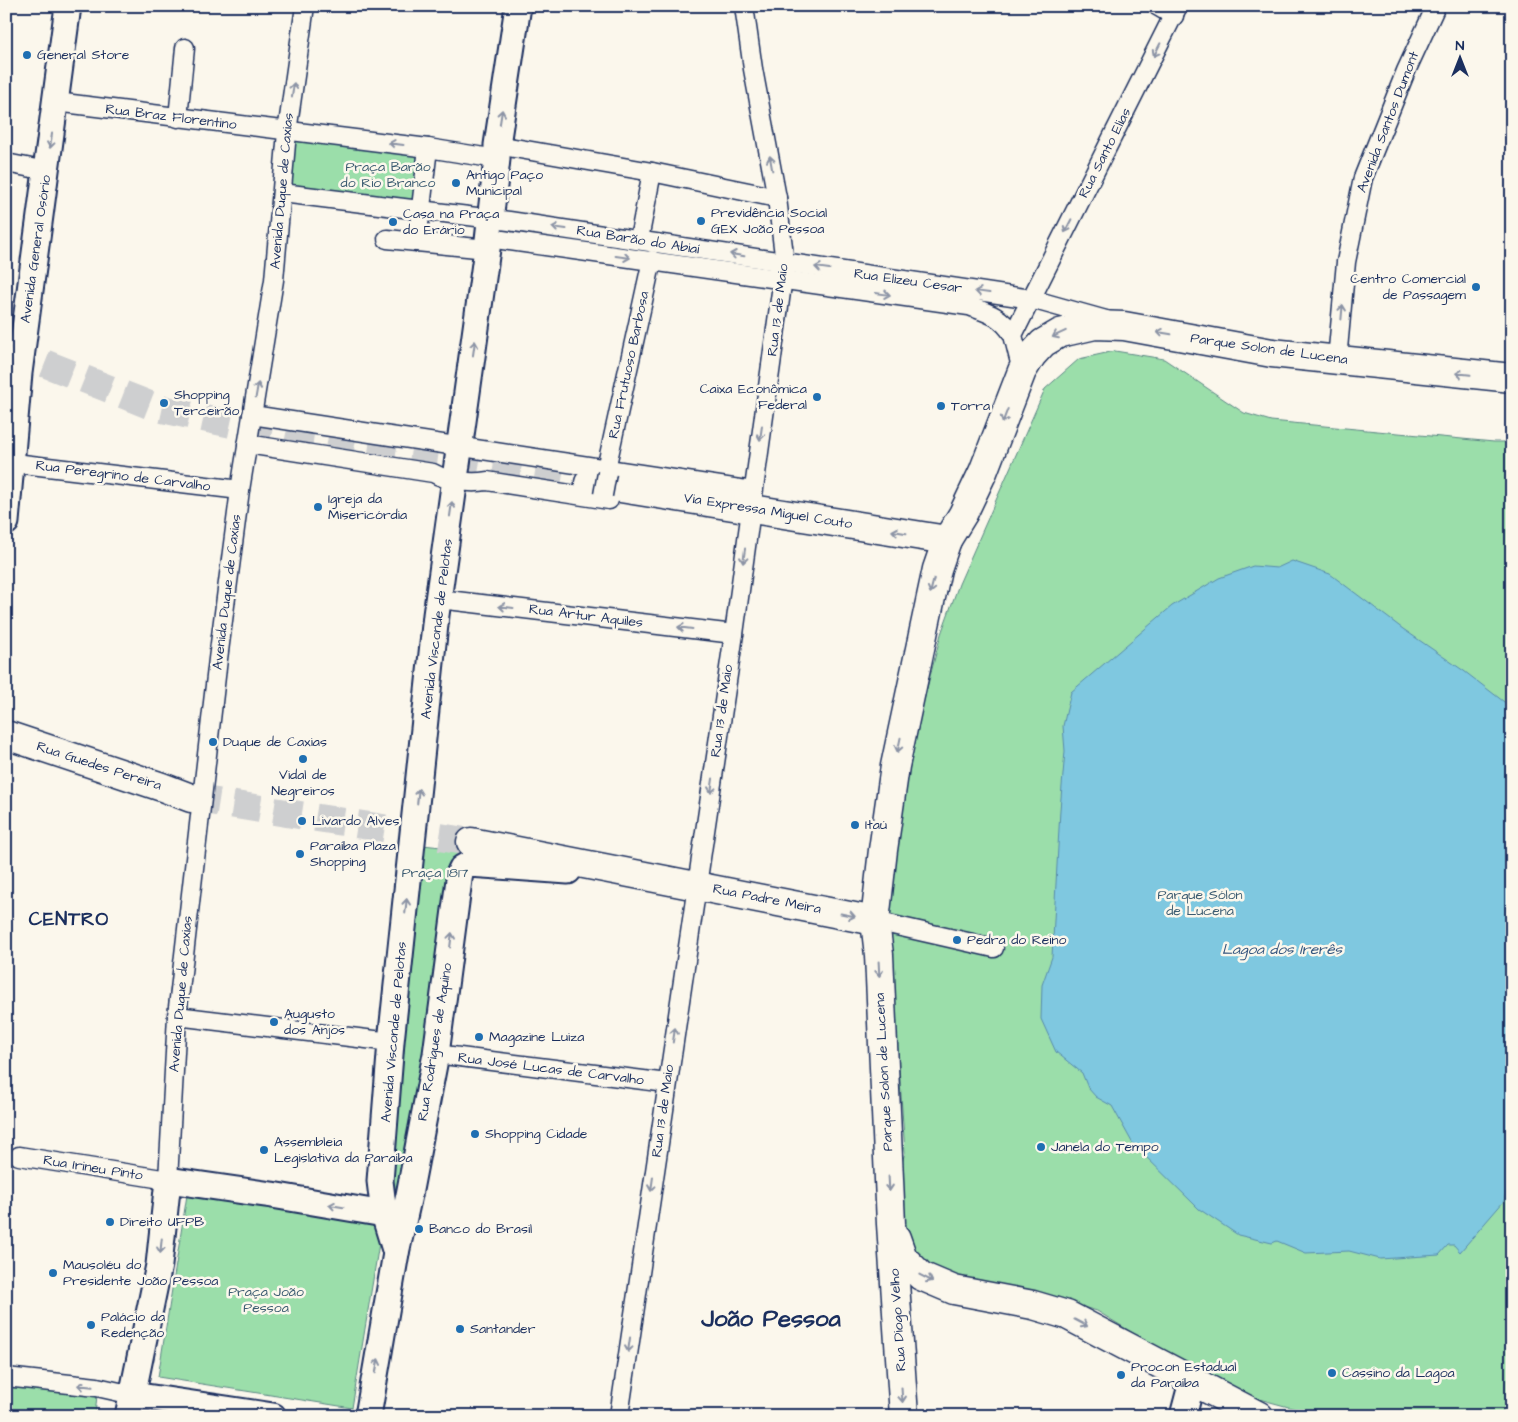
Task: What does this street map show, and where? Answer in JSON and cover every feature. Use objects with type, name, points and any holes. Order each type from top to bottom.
[{"type":"main road","points":[[875,921],[894,766],[929,598],[947,540],[963,514],[983,472],[1022,371],[1032,355],[1043,343],[1060,333],[1095,325],[1124,326]]},
{"type":"main road","name":"Parque Solon de Lucena","points":[[1124,326],[1272,352],[1511,379]]},
{"type":"main road","name":"Via Expressa Miguel Couto","points":[[601,480],[947,540]]},
{"type":"main road","name":"Rua Guedes Pereira","points":[[6,735],[191,798]]},
{"type":"main road","name":"Rua Padre Meira","points":[[470,853],[658,878],[875,921]]},
{"type":"main road","name":"Parque Solon de Lucena","points":[[875,921],[879,955],[891,1224]]},
{"type":"main road","points":[[891,1224],[903,1258],[921,1276],[954,1290],[1033,1305],[1067,1315],[1259,1416]]},
{"type":"main road","name":"Rua Diogo Velho","points":[[891,1224],[904,1416]]},
{"type":"street","name":"Avenida General Osório","points":[[6,522],[9,462],[19,373],[68,6]]},
{"type":"street","name":"Avenida Duque de Caxias","points":[[168,1180],[177,1016],[218,659],[240,490],[274,280],[287,132],[305,6]]},
{"type":"street","name":"Avenida Visconde de Pelotas","points":[[396,1253],[384,1214],[380,1181],[392,1042],[439,599],[459,476],[460,446],[489,235],[497,152],[518,6]]},
{"type":"street","name":"Rua 13 de Maio","points":[[619,1416],[734,634],[785,263],[777,198],[753,69],[744,6]]},
{"type":"street","points":[[1157,6],[1176,11]]},
{"type":"street","name":"Avenida Santos Dumont","points":[[1337,360],[1346,262],[1363,178],[1406,71],[1436,6]]},
{"type":"street","name":"Rua Santo Elias","points":[[1031,299],[1176,11]]},
{"type":"street","points":[[178,118],[185,48]]},
{"type":"street","name":"Rua Braz Florentino","points":[[56,102],[287,132]]},
{"type":"street","points":[[287,132],[428,148],[497,152],[652,172],[777,198]]},
{"type":"street","points":[[417,242],[428,148]]},
{"type":"street","points":[[6,163],[47,171]]},
{"type":"street","points":[[639,239],[652,172]]},
{"type":"street","points":[[282,193],[421,210],[489,235]]},
{"type":"street","points":[[387,239],[417,242],[489,235]]},
{"type":"street","name":"Rua Barão do Abiaí","points":[[489,235],[639,239],[785,263]]},
{"type":"street","name":"Rua Barão do Abiaí","points":[[489,235],[783,280]]},
{"type":"street","name":"Rua Frutuoso Barbosa","points":[[601,480],[652,260]]},
{"type":"street","name":"Rua Elizeu Cesar","points":[[785,263],[1031,299]]},
{"type":"street","name":"Rua Elizeu Cesar","points":[[783,280],[969,306],[992,314],[1006,323],[1013,335]]},
{"type":"street","points":[[1022,371],[1013,335],[1031,299]]},
{"type":"street","name":"Parque Solon de Lucena","points":[[1031,299],[1124,326]]},
{"type":"street","points":[[252,415],[460,446],[601,480]]},
{"type":"street","points":[[352,460],[356,431]]},
{"type":"street","points":[[247,444],[459,476],[751,507]]},
{"type":"street","name":"Rua Peregrino de Carvalho","points":[[9,462],[240,490]]},
{"type":"street","name":"Rua Artur Aquiles","points":[[439,599],[734,634]]},
{"type":"street","name":"Rua Rodrigues de Aquino","points":[[396,1253],[410,1195],[436,1054],[460,872],[470,853]]},
{"type":"street","points":[[875,921],[994,948]]},
{"type":"street","points":[[177,1016],[392,1042]]},
{"type":"street","name":"Rua José Lucas de Carvalho","points":[[436,1054],[667,1084]]},
{"type":"street","name":"Rua Irineu Pinto","points":[[19,1156],[168,1180]]},
{"type":"street","points":[[130,1405],[159,1264],[168,1180],[384,1214]]},
{"type":"street","points":[[371,1415],[396,1253]]},
{"type":"street","points":[[6,1377],[97,1387],[130,1405],[272,1416]]},
{"type":"street","points":[[1183,1416],[1192,1382]]},
{"type":"green space","name":"Praça Barão do Rio Branco","points":[[287,132],[428,148],[421,210],[282,193]]},
{"type":"green space","name":"Parque Sólon de Lucena","points":[[1115,351],[1164,359],[1244,413],[1271,421],[1494,442],[1512,442],[1512,1416],[1314,1416],[1307,1412],[1226,1390],[1097,1311],[1028,1291],[948,1276],[921,1260],[903,1230],[901,1167],[905,1152],[887,896],[902,785],[941,634],[959,584],[1045,389],[1079,359]]},
{"type":"green space","name":"Praça 1817","points":[[413,844],[470,850],[409,1195],[380,1181]]},
{"type":"green space","name":"Praça João Pessoa","points":[[187,1195],[382,1225],[352,1408],[158,1377]]},
{"type":"green space","points":[[6,1384],[97,1395],[95,1416],[6,1416]]},
{"type":"water","name":"Lagoa dos Irerês","points":[[1292,561],[1330,574],[1512,708],[1512,1166],[1504,1201],[1460,1252],[1454,1245],[1448,1245],[1439,1255],[1380,1259],[1349,1251],[1306,1253],[1277,1241],[1272,1243],[1238,1235],[1199,1209],[1133,1144],[1112,1106],[1096,1097],[1088,1088],[1082,1073],[1056,1052],[1041,1019],[1042,985],[1052,957],[1065,751],[1063,726],[1071,692],[1172,606],[1219,578],[1253,566],[1277,568]]},
{"type":"tunnel","points":[[6,348],[157,408],[287,436],[589,483]]},
{"type":"tunnel","points":[[191,798],[471,842]]},
{"type":"place","name":"General Store","points":[[27,55]]},
{"type":"place","name":"Antigo Paço Municipal","points":[[456,183]]},
{"type":"place","name":"Previdência Social GEX João Pessoa","points":[[701,221]]},
{"type":"place","name":"Casa na Praça do Erário","points":[[393,222]]},
{"type":"place","name":"Centro Comercial de Passagem","points":[[1476,287]]},
{"type":"place","name":"Caixa Econômica Federal","points":[[817,397]]},
{"type":"place","name":"Shopping Terceirão","points":[[164,403]]},
{"type":"place","name":"Torra","points":[[941,406]]},
{"type":"place","name":"Igreja da Misericórdia","points":[[318,507]]},
{"type":"place","name":"Duque de Caxias","points":[[213,742]]},
{"type":"place","name":"Vidal de Negreiros","points":[[303,759]]},
{"type":"place","name":"Livardo Alves","points":[[302,821]]},
{"type":"place","name":"Itaú","points":[[855,825]]},
{"type":"place","name":"Paraíba Plaza Shopping","points":[[300,854]]},
{"type":"place","name":"Pedra do Reino","points":[[957,940]]},
{"type":"place","name":"Augusto dos Anjos","points":[[274,1022]]},
{"type":"place","name":"Magazine Luiza","points":[[479,1037]]},
{"type":"place","name":"Shopping Cidade","points":[[475,1134]]},
{"type":"place","name":"Janela do Tempo","points":[[1041,1147]]},
{"type":"place","name":"Assembleia Legislativa da Paraíba","points":[[264,1150]]},
{"type":"place","name":"Direito UFPB","points":[[110,1222]]},
{"type":"place","name":"Banco do Brasil","points":[[419,1229]]},
{"type":"place","name":"Mausoléu do Presidente João Pessoa","points":[[53,1273]]},
{"type":"place","name":"Palácio da Redenção","points":[[91,1325]]},
{"type":"place","name":"Santander","points":[[460,1329]]},
{"type":"place","name":"Cassino da Lagoa","points":[[1332,1373]]},
{"type":"place","name":"Procon Estadual da Paraíba","points":[[1121,1375]]},
{"type":"district","name":"CENTRO","points":[[69,919]]},
{"type":"district","name":"João Pessoa","points":[[771,1319]]}]
